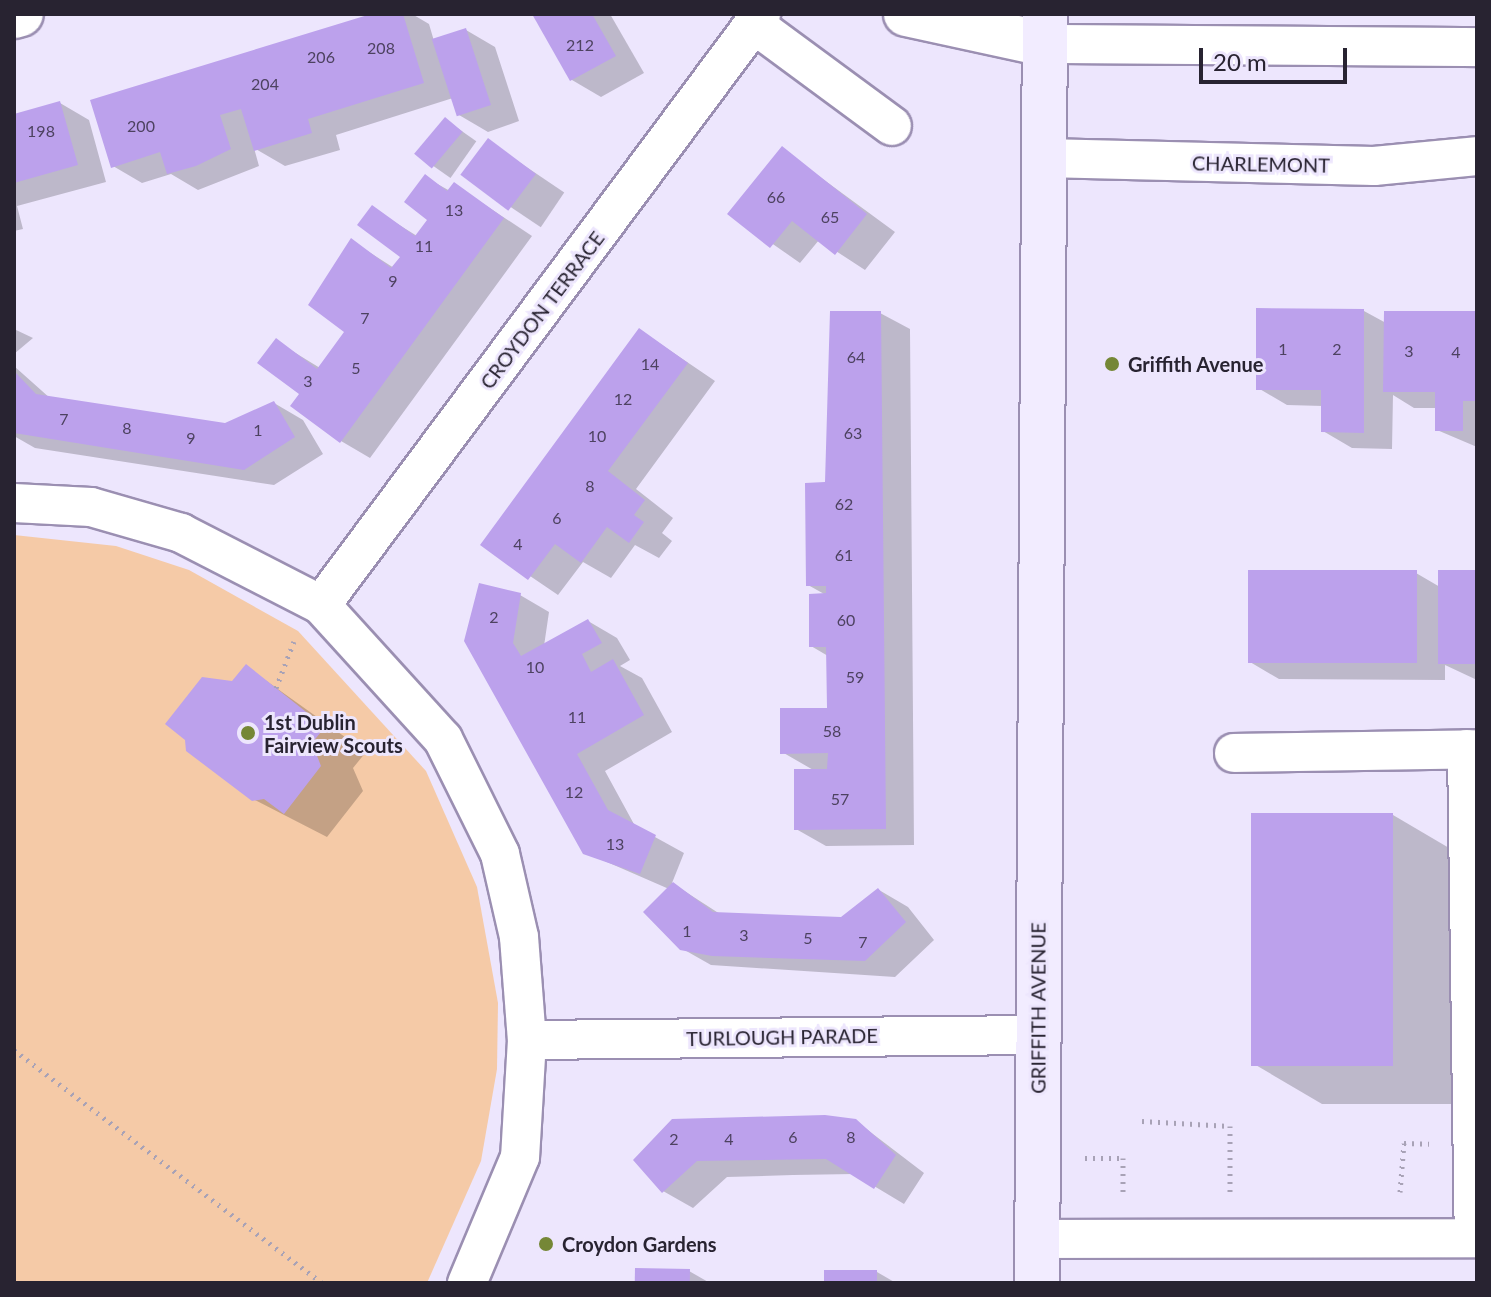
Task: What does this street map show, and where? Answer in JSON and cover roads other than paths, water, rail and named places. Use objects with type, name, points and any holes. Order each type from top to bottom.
[{"type":"main road","name":"GRIFFITH AVENUE","points":[[1037,1283],[1045,29]]},
{"type":"street","points":[[14,16],[21,14]]},
{"type":"street","points":[[906,14],[1045,29],[1477,47]]},
{"type":"street","points":[[758,19],[892,126]]},
{"type":"street","name":"CROYDON TERRACE","points":[[321,605],[758,19]]},
{"type":"street","name":"CHARLEMONT","points":[[1044,158],[1374,166],[1477,156]]},
{"type":"street","points":[[14,503],[91,507],[181,533],[321,605],[443,739],[500,854],[519,937],[527,1040],[520,1157],[467,1283]]},
{"type":"street","points":[[1037,1239],[1475,1238],[1472,749],[1234,753]]},
{"type":"street","name":"TURLOUGH PARADE","points":[[527,1040],[1038,1035]]},
{"type":"place","name":"Griffith Avenue","points":[[1112,364]]},
{"type":"place","name":"1st Dublin Fairview Scouts","points":[[248,733]]},
{"type":"place","name":"Croydon Gardens","points":[[546,1244]]}]
